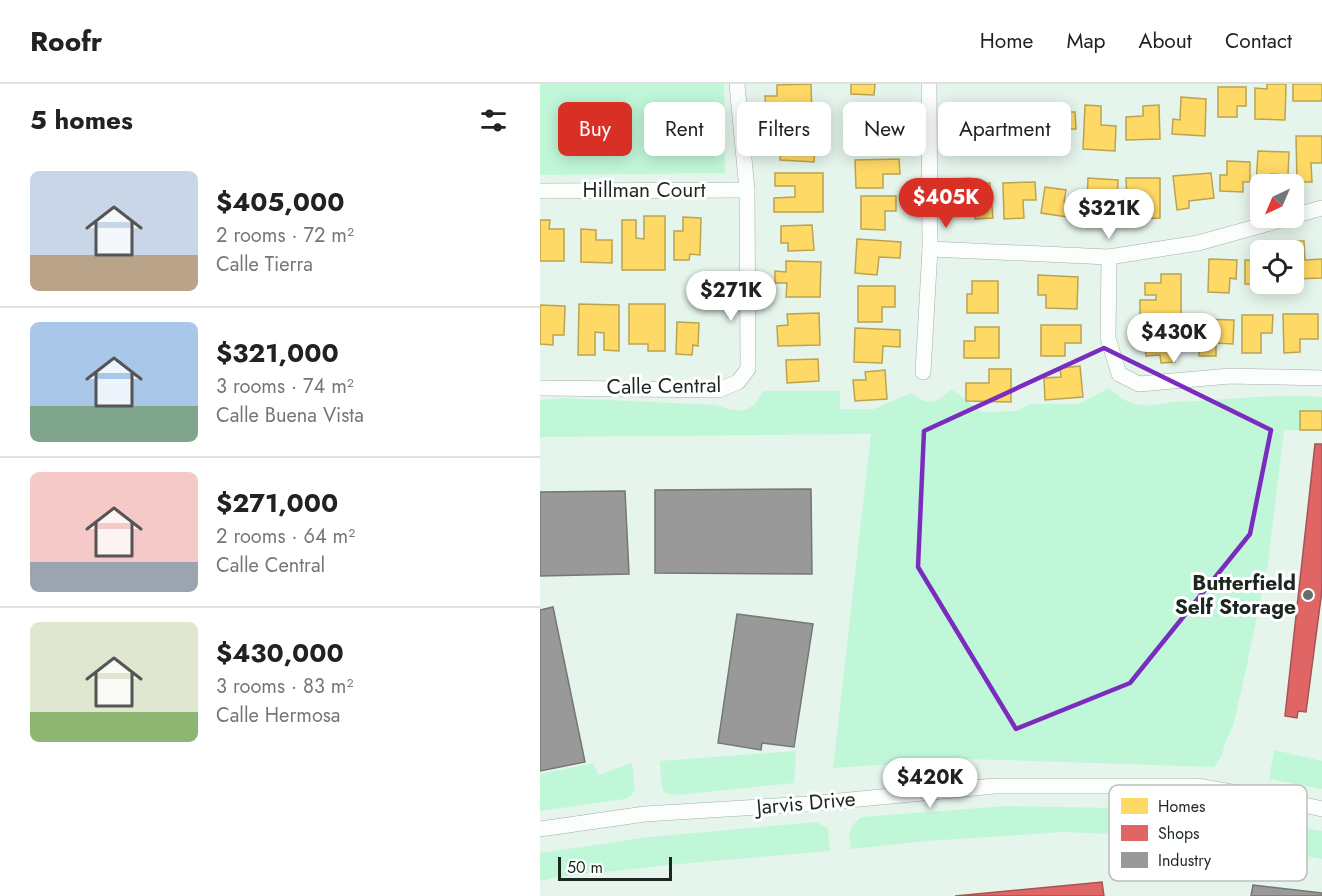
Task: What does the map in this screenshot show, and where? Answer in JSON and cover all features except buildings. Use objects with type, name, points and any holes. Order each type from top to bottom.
[{"type":"street","name":"Calle Central","points":[[540,388],[720,390],[738,382],[748,369],[747,190],[737,84]]},
{"type":"street","points":[[923,372],[930,249],[929,84]]},
{"type":"street","name":"Hillman Court","points":[[540,191],[747,190]]},
{"type":"street","points":[[1304,213],[1322,208]]},
{"type":"street","points":[[930,249],[1109,257],[1198,243],[1252,228]]},
{"type":"street","points":[[1109,257],[1108,338],[1119,374],[1138,384],[1230,376],[1322,378]]},
{"type":"street","name":"Jarvis Drive","points":[[540,829],[645,814],[808,804],[995,786],[1109,786]]},
{"type":"street","name":"Jarvis Drive","points":[[1307,805],[1322,809]]},
{"type":"highlighted area","points":[[1104,348],[1271,430],[1250,534],[1130,683],[1016,729],[918,567],[924,431]]},
{"type":"green space","points":[[540,84],[724,84],[724,102],[644,102],[644,156],[725,156],[725,173],[540,175]]},
{"type":"green space","points":[[1109,388],[1128,401],[1145,405],[1266,397],[1322,397],[1322,430],[1284,430],[1268,563],[1244,679],[1233,726],[1224,745],[1222,756],[1214,767],[970,759],[833,768],[871,434],[540,437],[540,400],[563,398],[716,405],[731,410],[744,410],[759,399],[763,391],[840,391],[840,409],[874,409],[911,393],[922,400],[932,402],[951,389],[982,412],[1017,411],[1029,404],[1079,404]]},
{"type":"green space","points":[[1274,750],[1322,761],[1322,789],[1269,779]]},
{"type":"green space","points":[[796,751],[794,783],[677,795],[665,793],[662,788],[660,761]]},
{"type":"green space","points":[[593,763],[598,775],[632,763],[635,788],[632,795],[625,799],[540,811],[540,774]]},
{"type":"green space","points":[[1007,806],[1109,808],[1109,834],[1064,832],[927,841],[851,849],[850,831],[861,817]]},
{"type":"green space","points":[[816,822],[828,828],[830,851],[679,864],[540,881],[540,853],[649,837]]},
{"type":"green space","points":[[1307,828],[1322,831],[1322,859],[1307,856]]},
{"type":"place","name":"Butterfield Self Storage","points":[[1308,595]]}]
